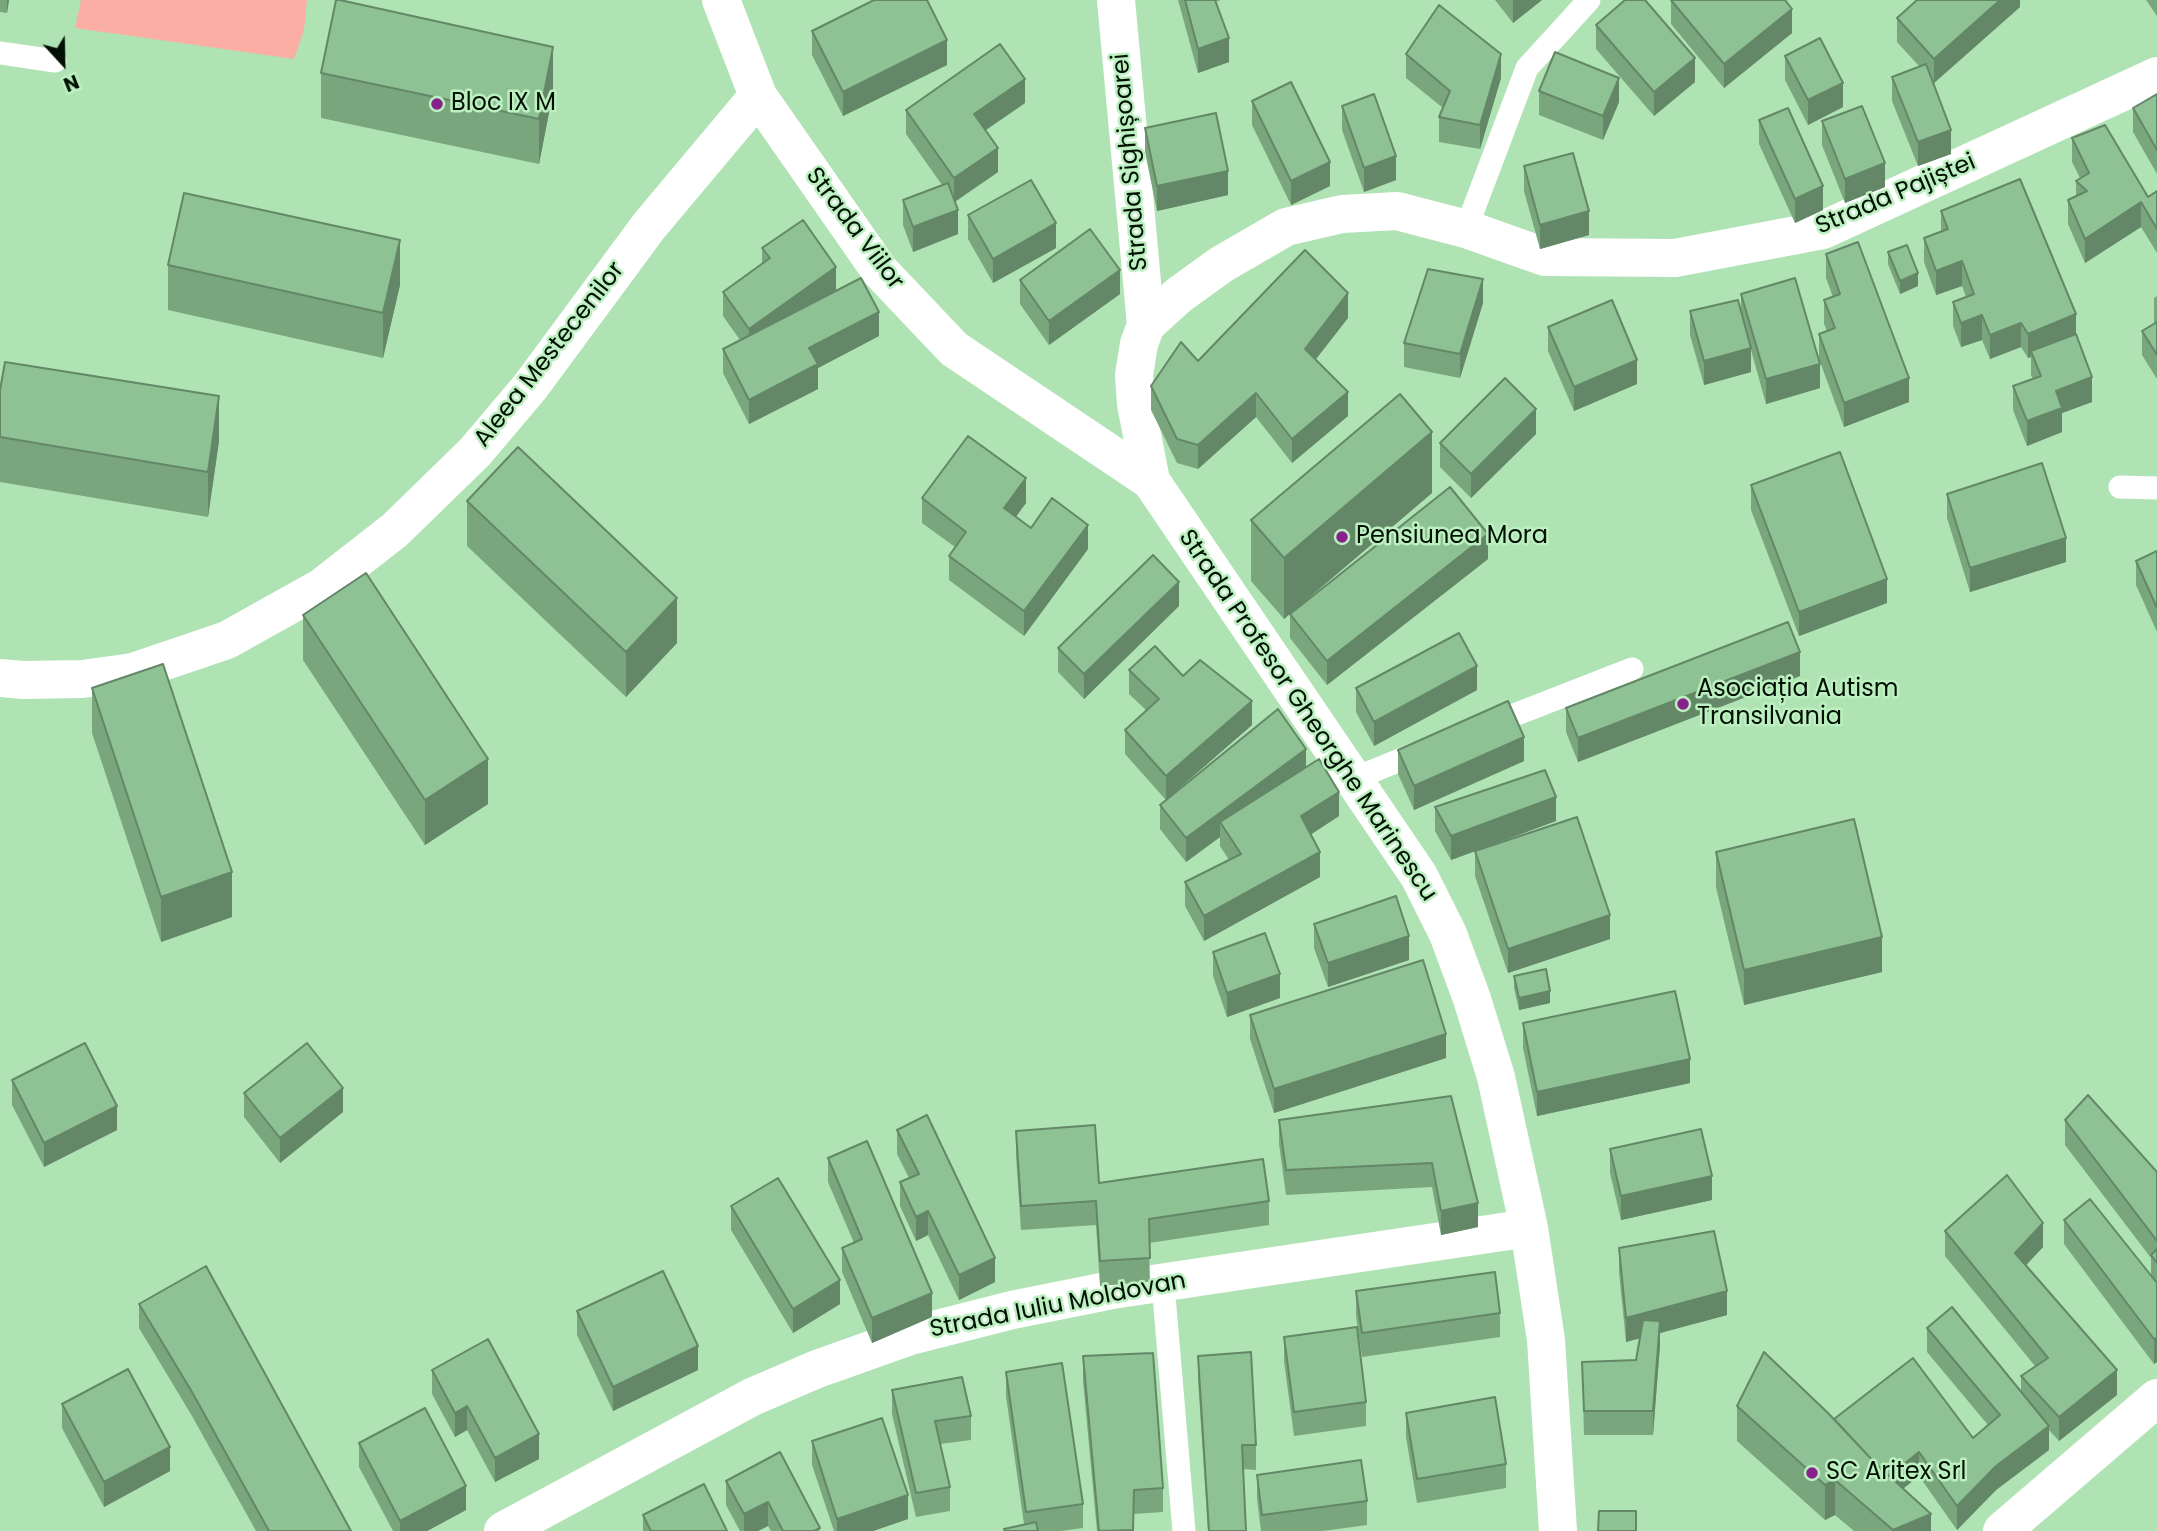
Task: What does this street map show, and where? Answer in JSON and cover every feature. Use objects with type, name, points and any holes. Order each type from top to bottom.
[{"type":"street","name":"Strada Viilor","points":[[721,0],[758,96],[880,271],[954,349],[1151,481]]},
{"type":"street","name":"Strada Sighișoarei","points":[[1116,0],[1146,325]]},
{"type":"street","name":"Strada Pajiștei","points":[[1146,325],[1179,295],[1222,264],[1286,228],[1342,214],[1397,211],[1466,229],[1545,257],[1675,258],[1823,230],[2157,76]]},
{"type":"street","name":"Aleea Mestecenilor","points":[[0,678],[82,679],[133,672],[227,640],[322,587],[395,530],[470,458],[530,387],[649,226],[758,96]]},
{"type":"street","points":[[1146,325],[1139,344],[1134,375],[1136,404],[1151,481]]},
{"type":"street","name":"Strada Profesor Gheorghe Marinescu","points":[[1151,481],[1419,876],[1448,934],[1496,1077],[1529,1228],[1546,1340],[1558,1531]]},
{"type":"street","name":"Strada Iuliu Moldovan","points":[[503,1531],[752,1397],[817,1369],[909,1336],[1012,1310],[1112,1290],[1529,1228]]},
{"type":"street","points":[[2002,1531],[2157,1398]]},
{"type":"lane","points":[[1466,229],[1527,68],[1589,0]]},
{"type":"lane","points":[[0,52],[55,61]]},
{"type":"lane","points":[[2120,487],[2157,488]]},
{"type":"lane","points":[[1466,734],[1632,669]]},
{"type":"lane","points":[[1353,779],[1441,744]]},
{"type":"lane","points":[[1163,1283],[1184,1531]]},
{"type":"shaded area","points":[[81,0],[307,0],[304,30],[294,59],[75,28]]},
{"type":"building","points":[[336,0],[553,47],[539,119],[321,73]]},
{"type":"building","points":[[874,0],[927,0],[947,40],[843,92],[812,31]]},
{"type":"building","points":[[1185,0],[1215,0],[1229,38],[1198,49]]},
{"type":"building","points":[[1625,0],[1645,0],[1695,58],[1654,92],[1596,25]]},
{"type":"building","points":[[1671,0],[1785,0],[1792,9],[1724,64]]},
{"type":"building","points":[[1917,0],[2000,0],[1934,59],[1897,18]]},
{"type":"building","points":[[1439,5],[1501,54],[1480,125],[1439,117],[1450,91],[1406,54]]},
{"type":"building","points":[[1820,38],[1843,83],[1808,100],[1785,56]]},
{"type":"building","points":[[1000,44],[1025,79],[974,114],[998,148],[954,178],[906,110]]},
{"type":"building","points":[[1555,52],[1619,78],[1603,116],[1539,91]]},
{"type":"building","points":[[1926,64],[1951,130],[1918,142],[1892,77]]},
{"type":"building","points":[[1291,82],[1330,162],[1291,181],[1252,101]]},
{"type":"building","points":[[1374,94],[1396,156],[1364,168],[1342,106]]},
{"type":"building","points":[[2157,94],[2157,150],[2133,108]]},
{"type":"building","points":[[1862,106],[1885,163],[1845,179],[1822,121]]},
{"type":"building","points":[[1788,108],[1823,186],[1795,199],[1759,120]]},
{"type":"building","points":[[1216,113],[1228,171],[1157,186],[1145,128]]},
{"type":"building","points":[[2105,125],[2148,197],[2157,191],[2157,229],[2141,202],[2085,239],[2068,200],[2087,191],[2076,181],[2089,173],[2072,138]]},
{"type":"building","points":[[1573,153],[1589,211],[1540,225],[1524,166]]},
{"type":"building","points":[[2020,179],[2076,314],[2028,334],[2021,323],[1990,335],[1982,315],[1961,323],[1953,302],[1974,294],[1962,261],[1936,271],[1924,238],[1948,229],[1941,211]]},
{"type":"building","points":[[1031,180],[1056,223],[993,259],[968,215]]},
{"type":"building","points":[[948,183],[958,210],[913,227],[903,200]]},
{"type":"building","points":[[184,193],[400,240],[383,313],[168,265]]},
{"type":"building","points":[[803,220],[836,267],[749,329],[723,292],[770,258],[762,248]]},
{"type":"building","points":[[1090,229],[1120,270],[1049,321],[1020,280]]},
{"type":"building","points":[[1858,242],[1909,378],[1844,403],[1819,334],[1835,328],[1824,300],[1840,294],[1826,254]]},
{"type":"building","points":[[1907,245],[1918,273],[1900,281],[1888,252]]},
{"type":"building","points":[[1305,250],[1348,293],[1305,349],[1348,392],[1292,439],[1256,393],[1198,445],[1177,439],[1151,386],[1181,342],[1198,361]]},
{"type":"building","points":[[1428,269],[1483,279],[1460,354],[1404,343]]},
{"type":"building","points":[[861,278],[879,312],[809,348],[818,364],[749,400],[723,349]]},
{"type":"building","points":[[1795,278],[1820,364],[1766,379],[1741,294]]},
{"type":"building","points":[[1612,300],[1637,360],[1574,387],[1548,327]]},
{"type":"building","points":[[1738,300],[1751,348],[1704,361],[1690,311]]},
{"type":"building","points":[[2157,322],[2157,355],[2142,331]]},
{"type":"building","points":[[2076,334],[2092,377],[2056,391],[2062,408],[2027,421],[2013,386],[2041,376],[2031,351]]},
{"type":"building","points":[[5,362],[219,396],[208,472],[0,437],[0,390]]},
{"type":"building","points":[[1505,378],[1536,409],[1471,474],[1440,443]]},
{"type":"building","points":[[1400,394],[1432,432],[1284,558],[1251,520]]},
{"type":"building","points":[[968,436],[1026,478],[1004,508],[1031,528],[1052,498],[1088,525],[1024,611],[949,556],[966,532],[922,498]]},
{"type":"building","points":[[518,447],[677,598],[626,652],[467,501]]},
{"type":"building","points":[[1840,452],[1887,579],[1799,612],[1751,485]]},
{"type":"building","points":[[2042,463],[2066,538],[1970,568],[1947,494]]},
{"type":"building","points":[[1450,487],[1488,534],[1327,661],[1290,614]]},
{"type":"building","points":[[2157,551],[2157,608],[2136,561]]},
{"type":"building","points":[[1153,555],[1179,582],[1084,674],[1058,648]]},
{"type":"building","points":[[366,573],[488,759],[425,800],[303,615]]},
{"type":"building","points":[[1788,622],[1800,652],[1578,738],[1566,708]]},
{"type":"building","points":[[1459,633],[1477,666],[1374,722],[1356,688]]},
{"type":"building","points":[[1155,646],[1183,676],[1200,660],[1252,701],[1166,776],[1125,730],[1159,699],[1129,670]]},
{"type":"building","points":[[163,664],[232,872],[161,897],[92,688]]},
{"type":"building","points":[[1508,701],[1524,737],[1414,786],[1398,750]]},
{"type":"building","points":[[1278,709],[1306,749],[1186,838],[1160,805]]},
{"type":"building","points":[[1319,759],[1339,792],[1301,816],[1320,852],[1204,916],[1185,882],[1241,854],[1220,822]]},
{"type":"building","points":[[1545,770],[1556,797],[1451,836],[1435,807]]},
{"type":"building","points":[[1577,817],[1610,915],[1508,949],[1475,851]]},
{"type":"building","points":[[1854,819],[1882,937],[1744,970],[1716,852]]},
{"type":"building","points":[[1396,896],[1409,936],[1328,963],[1314,924]]},
{"type":"building","points":[[1265,933],[1280,974],[1227,993],[1213,952]]},
{"type":"building","points":[[1423,960],[1446,1034],[1274,1089],[1250,1015]]},
{"type":"building","points":[[1546,969],[1550,991],[1519,998],[1514,976]]},
{"type":"building","points":[[1675,991],[1690,1059],[1537,1092],[1523,1023]]},
{"type":"building","points":[[85,1043],[117,1106],[44,1143],[12,1080]]},
{"type":"building","points":[[307,1043],[343,1088],[280,1138],[244,1093]]},
{"type":"building","points":[[2088,1095],[2157,1172],[2157,1241],[2065,1120]]},
{"type":"building","points":[[1451,1096],[1478,1203],[1441,1211],[1432,1163],[1286,1170],[1279,1120]]},
{"type":"building","points":[[927,1115],[995,1258],[959,1275],[928,1211],[916,1217],[900,1182],[919,1174],[897,1130]]},
{"type":"building","points":[[1095,1125],[1099,1183],[1263,1159],[1269,1201],[1149,1219],[1150,1258],[1100,1261],[1096,1201],[1021,1206],[1016,1131]]},
{"type":"building","points":[[1701,1129],[1712,1176],[1621,1196],[1610,1149]]},
{"type":"building","points":[[867,1141],[932,1293],[872,1318],[842,1248],[862,1239],[828,1158]]},
{"type":"building","points":[[2007,1175],[2043,1223],[2015,1253],[2117,1370],[2059,1417],[2021,1376],[2048,1358],[1945,1231]]},
{"type":"building","points":[[778,1178],[840,1280],[793,1309],[731,1206]]},
{"type":"building","points":[[2090,1199],[2157,1283],[2157,1338],[2154,1339],[2064,1220]]},
{"type":"building","points":[[1714,1231],[1727,1291],[1626,1318],[1619,1248]]},
{"type":"building","points":[[2157,1249],[2157,1263],[2151,1255]]},
{"type":"building","points":[[206,1266],[351,1531],[269,1531],[192,1392],[139,1304]]},
{"type":"building","points":[[663,1271],[698,1346],[613,1387],[577,1311]]},
{"type":"building","points":[[1495,1272],[1500,1313],[1362,1333],[1356,1291]]},
{"type":"building","points":[[1952,1307],[2049,1426],[1996,1466],[1957,1506],[1919,1452],[1889,1476],[1834,1419],[1913,1358],[1973,1438],[2000,1415],[1927,1328]]},
{"type":"building","points":[[1643,1320],[1660,1321],[1653,1411],[1584,1411],[1582,1362],[1636,1360]]},
{"type":"building","points":[[1357,1327],[1366,1402],[1294,1412],[1284,1337]]},
{"type":"building","points":[[488,1339],[539,1434],[495,1458],[467,1406],[455,1413],[432,1370]]},
{"type":"building","points":[[1251,1352],[1256,1445],[1242,1445],[1246,1531],[1209,1531],[1198,1356]]},
{"type":"building","points":[[1764,1352],[1828,1413],[1875,1463],[1931,1514],[1893,1530],[1835,1480],[1825,1485],[1737,1406]]},
{"type":"building","points":[[1153,1353],[1163,1488],[1134,1490],[1133,1530],[1099,1531],[1083,1356]]},
{"type":"building","points":[[1062,1363],[1083,1504],[1026,1512],[1006,1372]]},
{"type":"building","points":[[128,1369],[170,1447],[104,1482],[62,1404]]},
{"type":"building","points":[[962,1377],[971,1416],[935,1421],[950,1487],[916,1493],[892,1390]]},
{"type":"building","points":[[1495,1397],[1506,1464],[1417,1479],[1406,1413]]},
{"type":"building","points":[[425,1408],[466,1486],[400,1521],[359,1443]]},
{"type":"building","points":[[882,1418],[908,1495],[837,1519],[812,1441]]},
{"type":"building","points":[[780,1452],[820,1528],[814,1531],[783,1531],[768,1502],[744,1514],[726,1481]]},
{"type":"building","points":[[1361,1460],[1367,1501],[1262,1515],[1257,1475]]},
{"type":"building","points":[[704,1484],[727,1531],[651,1531],[643,1515]]},
{"type":"building","points":[[1599,1511],[1636,1511],[1636,1531],[1598,1531]]},
{"type":"building","points":[[1036,1522],[1038,1531],[1004,1529]]},
{"type":"place","name":"Bloc IX M","points":[[437,104]]},
{"type":"place","name":"Pensiunea Mora","points":[[1342,537]]},
{"type":"place","name":"Asociația Autism Transilvania","points":[[1683,704]]},
{"type":"place","name":"SC Aritex Srl","points":[[1812,1473]]}]
